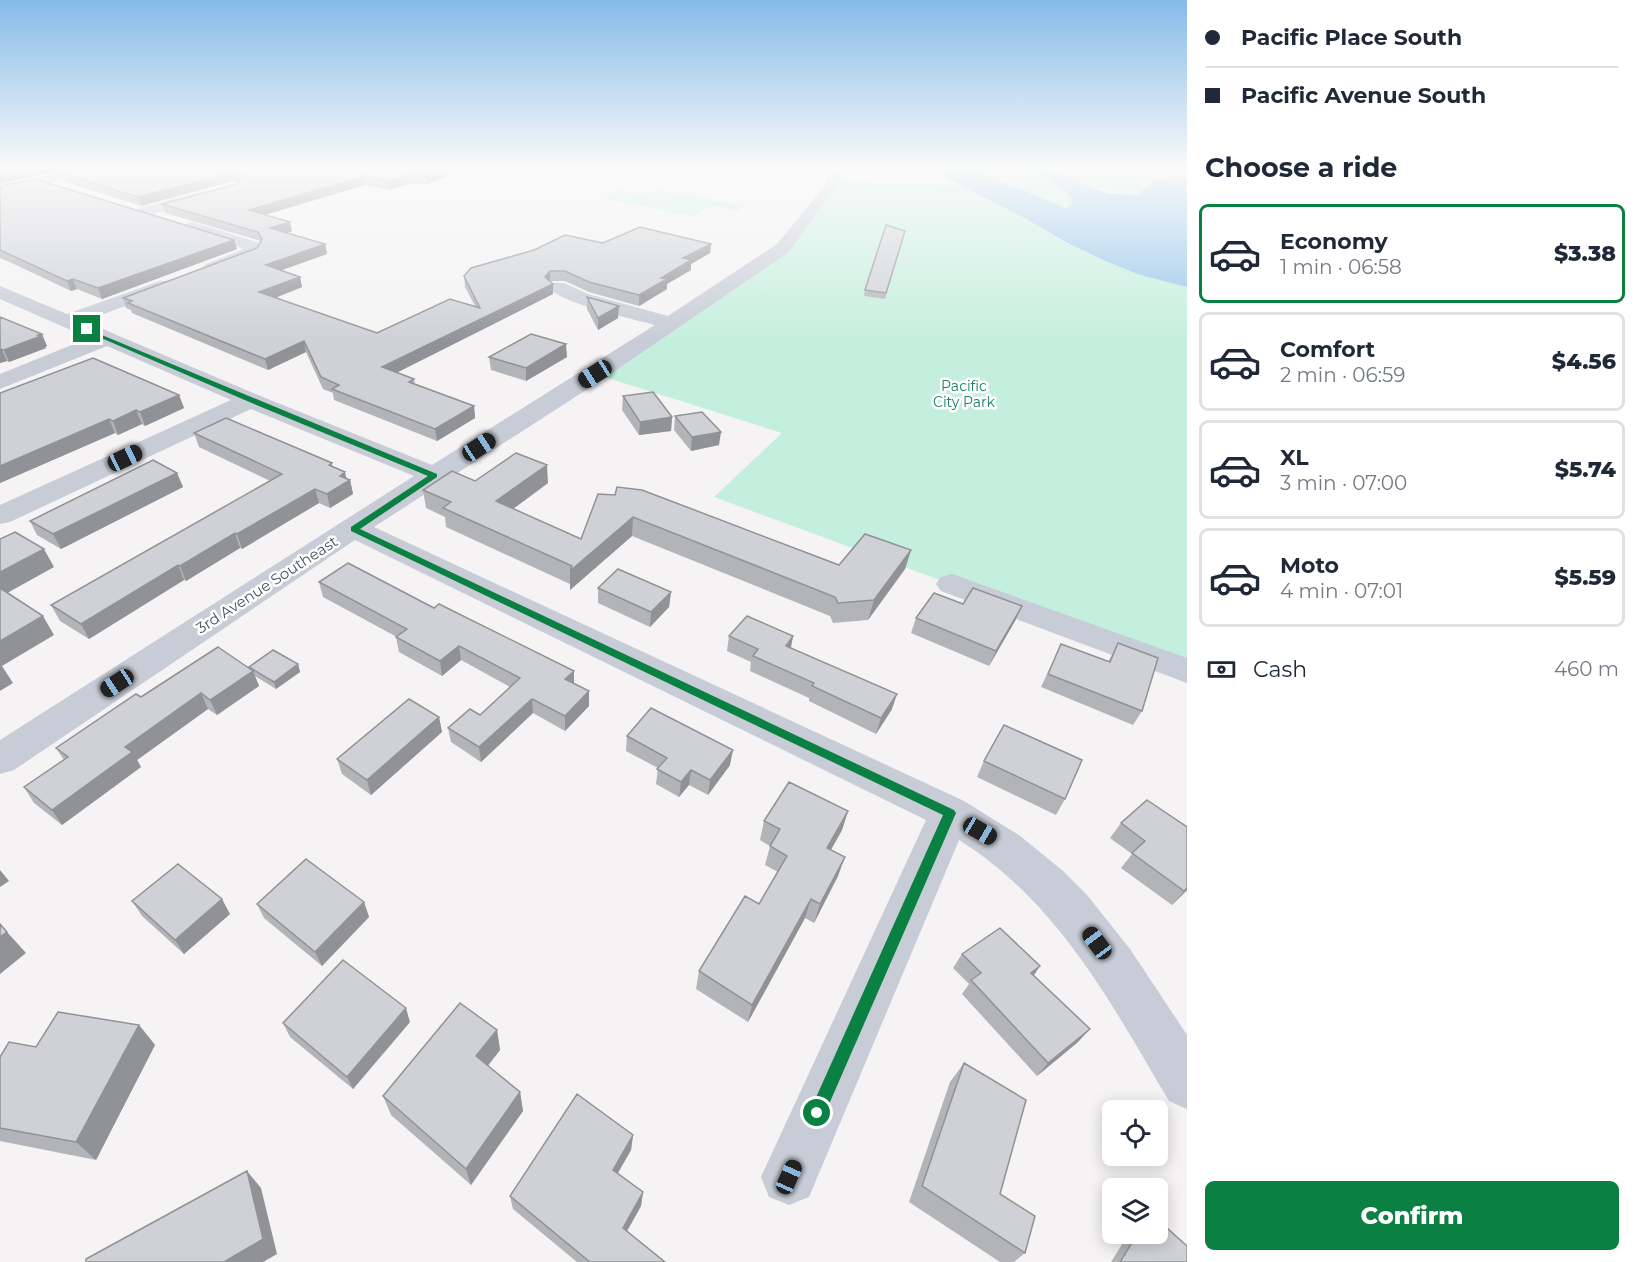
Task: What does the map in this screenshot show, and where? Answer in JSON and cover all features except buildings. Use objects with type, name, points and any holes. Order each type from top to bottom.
[{"type":"street","points":[[66,321],[241,258],[254,247],[185,226]]},
{"type":"street","name":"3rd Avenue Southeast","points":[[0,759],[670,323],[784,246],[800,226]]},
{"type":"street","points":[[557,287],[581,298],[670,323]]},
{"type":"street","points":[[0,292],[250,400],[434,475]]},
{"type":"street","points":[[0,316],[31,306]]},
{"type":"street","points":[[0,382],[107,338]]},
{"type":"street","points":[[0,516],[250,400]]},
{"type":"street","points":[[354,529],[950,813],[995,840],[1049,885],[1075,914],[1109,958],[1187,1083]]},
{"type":"street","points":[[952,584],[1187,671]]},
{"type":"street","points":[[789,1177],[950,813]]},
{"type":"green space","name":"Pacific City Park","points":[[799,226],[1037,226],[1069,245],[1105,261],[1140,275],[1187,287],[1187,671],[714,497],[782,433],[595,374],[784,246]]},
{"type":"water","points":[[1038,226],[1187,226],[1187,287],[1140,275],[1069,244]]},
{"type":"route","points":[[87,329],[250,400],[434,475],[354,529],[950,813],[817,1113]]}]
